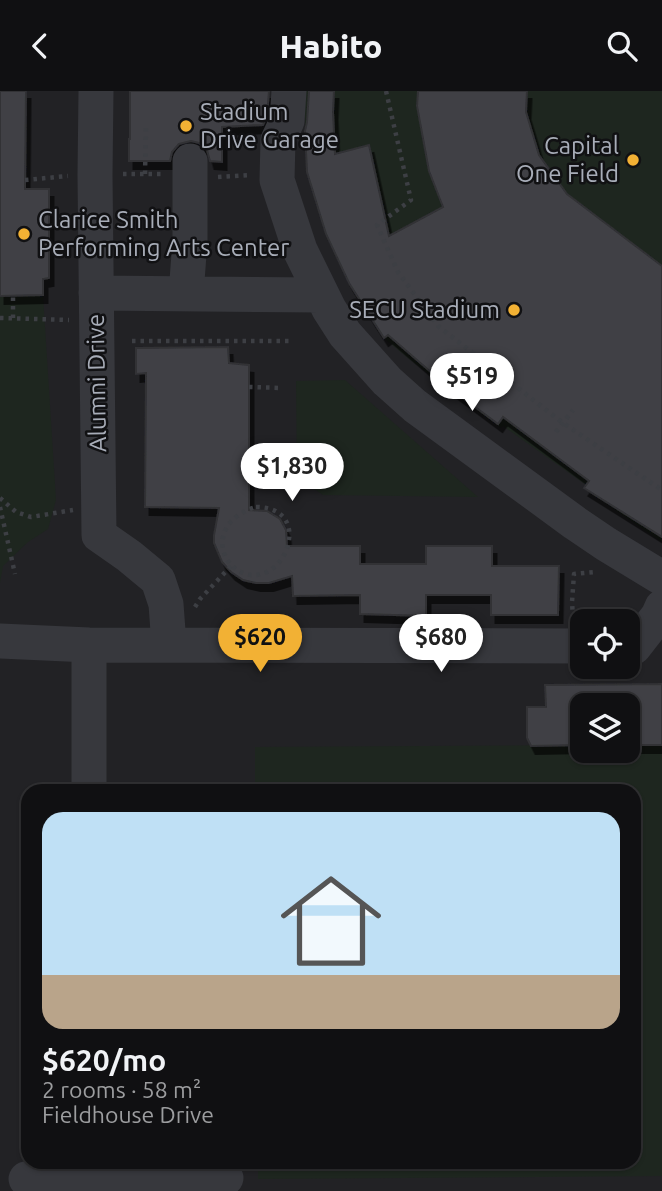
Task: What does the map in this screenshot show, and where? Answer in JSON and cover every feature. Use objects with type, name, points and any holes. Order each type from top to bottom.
[{"type":"street","name":"Alumni Drive","points":[[96,91],[99,535],[158,580],[166,604],[169,645]]},
{"type":"street","points":[[288,106],[278,141],[277,180],[300,250],[321,295],[345,334],[387,381],[415,406],[575,523],[662,578]]},
{"type":"street","points":[[186,294],[190,241],[190,168]]},
{"type":"street","points":[[96,293],[321,295]]},
{"type":"street","points":[[641,646],[662,607]]},
{"type":"street","points":[[15,642],[89,645],[570,646]]},
{"type":"street","points":[[89,645],[89,784]]},
{"type":"street","points":[[26,1179],[226,1178]]},
{"type":"path","points":[[386,91],[411,200],[377,225],[398,272],[438,326],[563,423],[662,491]]},
{"type":"path","points":[[145,174],[146,128]]},
{"type":"path","points":[[132,174],[190,168],[227,177],[277,173]]},
{"type":"path","points":[[25,180],[59,176]]},
{"type":"path","points":[[13,296],[13,318]]},
{"type":"path","points":[[0,318],[60,321]]},
{"type":"path","points":[[132,341],[293,341]]},
{"type":"path","points":[[249,387],[282,388]]},
{"type":"path","points":[[556,432],[573,410]]},
{"type":"path","points":[[0,498],[16,512],[31,517],[60,512]]},
{"type":"path","points":[[256,506],[267,506],[278,511],[289,526],[291,537],[274,568],[264,573],[248,575],[231,566],[222,548],[224,532],[230,522],[256,506]]},
{"type":"path","points":[[0,507],[15,574]]},
{"type":"path","points":[[194,610],[200,599],[231,566]]},
{"type":"path","points":[[572,609],[574,574],[600,571]]},
{"type":"shaded area","points":[[0,91],[662,91],[662,1191],[0,1191]]},
{"type":"shaded area","name":"SECU Stadium","points":[[304,91],[662,91],[662,542],[588,491],[589,487],[503,426],[501,428],[384,338],[349,283],[326,234],[307,172]]},
{"type":"shaded area","points":[[43,295],[56,500],[48,529],[28,542],[3,566],[0,583],[0,296]]},
{"type":"shaded area","points":[[345,380],[478,497],[323,495],[297,477],[296,381]]},
{"type":"shaded area","points":[[570,745],[570,763],[640,763],[640,745],[662,745],[662,1176],[258,1179],[258,1169],[641,1169],[641,784],[255,784],[255,747]]},
{"type":"building","name":"Clarice Smith Performing Arts Center","points":[[0,91],[26,91],[25,189],[49,189],[49,278],[43,279],[43,295],[0,296]]},
{"type":"building","name":"Stadium Drive Garage","points":[[130,91],[269,91],[267,116],[263,125],[222,127],[222,162],[210,161],[207,150],[199,143],[191,141],[179,144],[172,152],[170,161],[129,161]]},
{"type":"building","name":"SECU Stadium","points":[[309,91],[334,91],[335,154],[369,145],[389,236],[443,207],[429,171],[417,106],[418,91],[527,91],[526,112],[539,155],[567,194],[662,266],[662,537],[584,488],[589,481],[503,417],[498,424],[447,386],[388,335],[384,338],[349,283],[326,234],[307,172],[305,131]]},
{"type":"building","points":[[228,347],[229,363],[249,365],[249,510],[267,511],[280,519],[286,530],[287,546],[360,546],[360,564],[426,564],[426,546],[492,546],[492,566],[559,566],[558,615],[491,615],[491,595],[426,595],[426,616],[360,614],[360,595],[293,596],[292,576],[269,583],[256,583],[243,580],[231,572],[222,562],[214,543],[219,508],[145,507],[146,373],[136,374],[136,348]]},
{"type":"building","points":[[662,684],[662,745],[640,745],[640,693],[570,693],[570,745],[531,746],[527,738],[527,707],[546,707],[545,685]]},
{"type":"place","name":"Stadium Drive Garage","points":[[186,126]]},
{"type":"place","name":"Capital One Field","points":[[633,160]]},
{"type":"place","name":"Clarice Smith Performing Arts Center","points":[[24,234]]},
{"type":"place","name":"SECU Stadium","points":[[514,310]]}]
